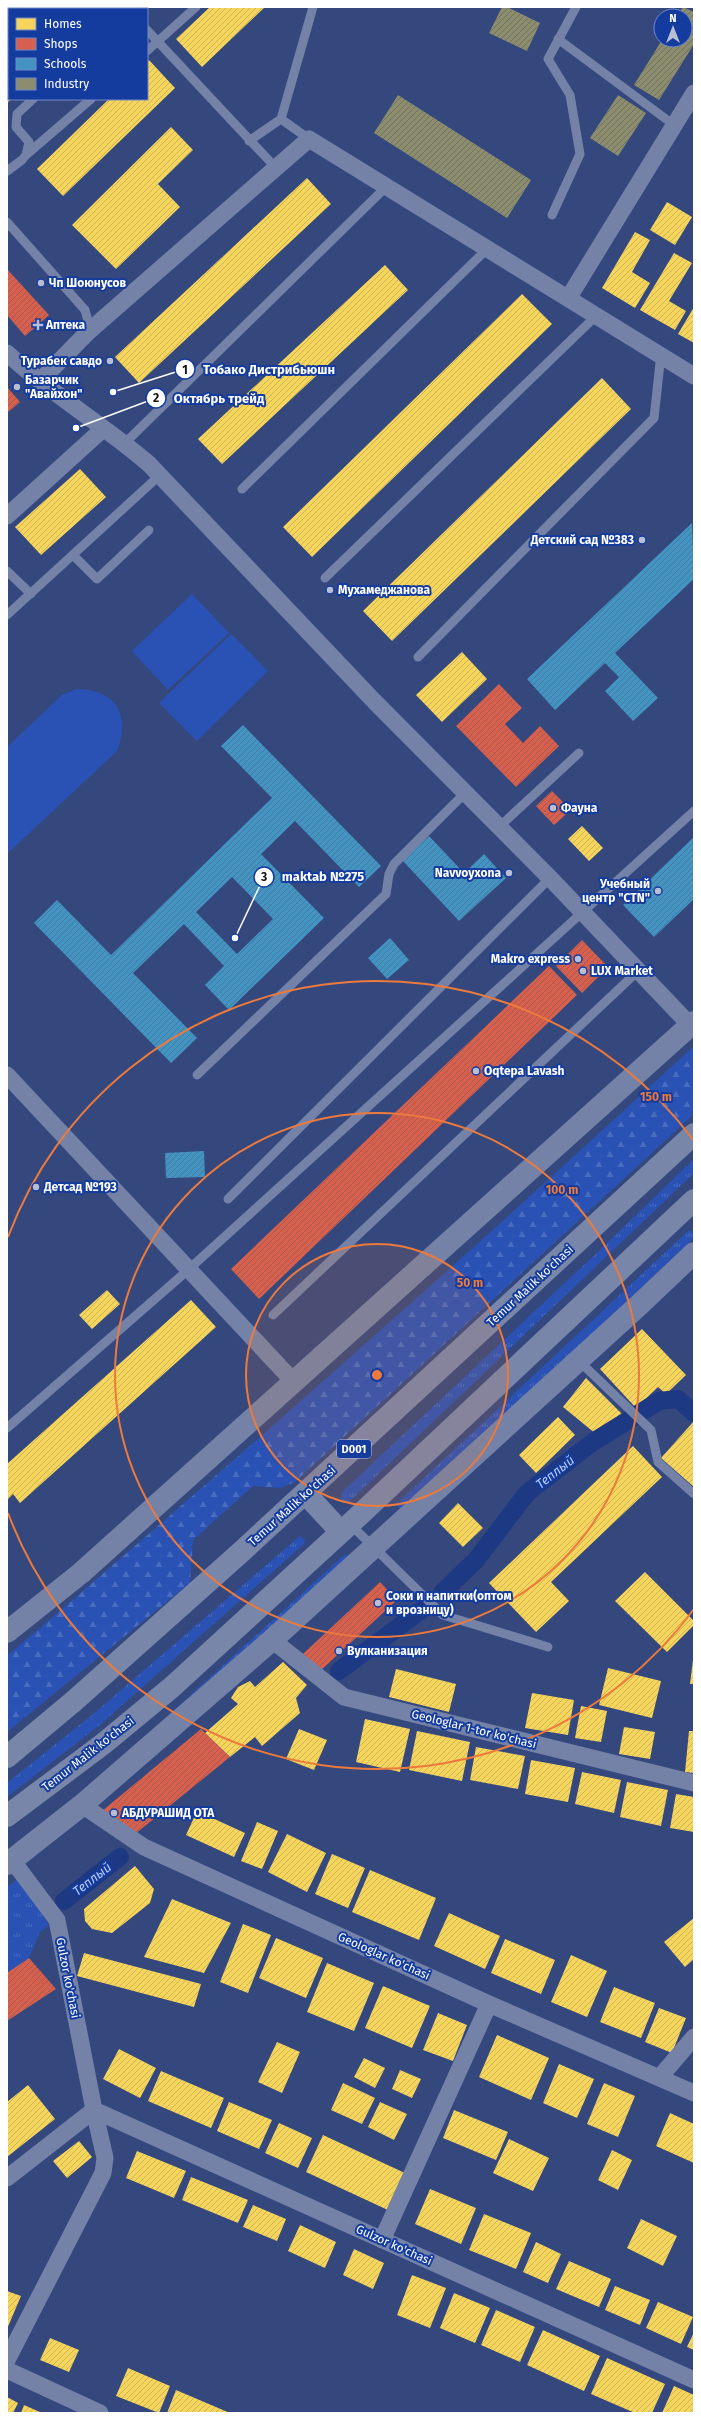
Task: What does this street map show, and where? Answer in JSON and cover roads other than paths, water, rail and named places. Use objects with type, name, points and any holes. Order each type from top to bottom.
[{"type":"highway","name":"Temur Malik ko'chasi","points":[[10,1751],[86,1690],[305,1493],[694,1134]]},
{"type":"highway","name":"Temur Malik ko'chasi","points":[[7,1816],[103,1744],[172,1686],[345,1528],[694,1200]]},
{"type":"highway","points":[[305,1493],[345,1528]]},
{"type":"street","points":[[569,297],[694,93]]},
{"type":"street","points":[[40,381],[88,332],[309,139],[569,297],[694,376]]},
{"type":"street","points":[[7,353],[40,381],[103,429],[125,443],[160,475],[331,656],[550,878],[638,971],[692,1024],[81,1573],[7,1632]]},
{"type":"street","points":[[7,516],[103,429]]},
{"type":"street","points":[[7,1075],[294,1382]]},
{"type":"street","points":[[10,1862],[82,1805],[272,1640],[579,1361],[694,1253]]},
{"type":"street","name":"Geologlar 1-tor ko'chasi","points":[[272,1640],[344,1697],[351,1700],[694,1783]]},
{"type":"street","name":"Geologlar ko'chasi","points":[[82,1805],[144,1848],[489,2004],[694,2093]]},
{"type":"street","name":"Gulzor ko'chasi","points":[[10,1862],[57,1920],[94,2110],[694,2380]]},
{"type":"street","points":[[382,2240],[489,2004]]},
{"type":"street","points":[[660,2078],[694,2037]]},
{"type":"street","points":[[7,2178],[94,2110],[106,2158],[103,2172],[7,2360]]},
{"type":"street","points":[[7,2370],[100,2413]]},
{"type":"lane","points":[[148,50],[196,7]]},
{"type":"lane","points":[[249,141],[281,119],[313,7]]},
{"type":"lane","points":[[552,215],[580,154],[570,95],[548,59],[576,7]]},
{"type":"lane","points":[[148,31],[249,141],[276,168]]},
{"type":"lane","points":[[558,39],[674,125]]},
{"type":"lane","points":[[26,155],[29,142],[16,127],[17,114],[32,100]]},
{"type":"lane","points":[[7,171],[90,100]]},
{"type":"lane","points":[[281,119],[309,139]]},
{"type":"lane","points":[[125,443],[387,186]]},
{"type":"lane","points":[[7,222],[85,310],[88,321],[88,332]]},
{"type":"lane","points":[[242,489],[488,248]]},
{"type":"lane","points":[[325,578],[597,315]]},
{"type":"lane","points":[[418,658],[654,418],[661,354]]},
{"type":"lane","points":[[7,615],[160,475]]},
{"type":"lane","points":[[73,555],[97,579],[148,530]]},
{"type":"lane","points":[[7,571],[31,594]]},
{"type":"lane","points":[[499,827],[579,752]]},
{"type":"lane","points":[[197,1075],[386,894],[389,874],[394,864],[465,793]]},
{"type":"lane","points":[[7,1428],[188,1270],[694,811]]},
{"type":"lane","points":[[228,1199],[550,878]]},
{"type":"lane","points":[[273,1315],[638,971]]},
{"type":"lane","points":[[579,1361],[651,1430],[658,1462],[694,1494]]},
{"type":"lane","points":[[345,1528],[374,1548],[443,1615],[548,1647]]},
{"type":"waterway","name":"Теплый","points":[[442,1593],[476,1560],[527,1493],[593,1442],[659,1401],[678,1399],[694,1413]]},
{"type":"waterway","name":"Теплый","points":[[339,1671],[420,1611]]},
{"type":"waterway","name":"Теплый","points":[[64,1901],[120,1857]]},
{"type":"place","name":"Чп Шоюнусов","points":[[41,283]]},
{"type":"place","name":"Аптека","points":[[38,325]]},
{"type":"place","name":"Турабек савдо","points":[[110,361]]},
{"type":"place","name":"Базарчик \"Авайхон\"","points":[[17,387]]},
{"type":"place","name":"Тобако Дистрибьюшн","points":[[113,392]]},
{"type":"place","name":"Октябрь трейд","points":[[76,428]]},
{"type":"place","name":"Детский сад №383","points":[[642,540]]},
{"type":"place","name":"Мухамеджанова","points":[[330,590]]},
{"type":"place","name":"Фауна","points":[[553,808]]},
{"type":"place","name":"Navvoyxona","points":[[509,873]]},
{"type":"place","name":"Учебный центр \"CTN\"","points":[[658,891]]},
{"type":"place","name":"maktab №275","points":[[235,938]]},
{"type":"place","name":"Makro express","points":[[578,959]]},
{"type":"place","name":"LUX Market","points":[[583,971]]},
{"type":"place","name":"Oqtepa Lavash","points":[[476,1071]]},
{"type":"place","name":"Детсад №193","points":[[36,1187]]},
{"type":"place","name":"Соки и напитки(оптом и врозницу)","points":[[378,1603]]},
{"type":"place","name":"Вулканизация","points":[[339,1651]]},
{"type":"place","name":"АБДУРАШИД ОТА","points":[[114,1813]]}]
